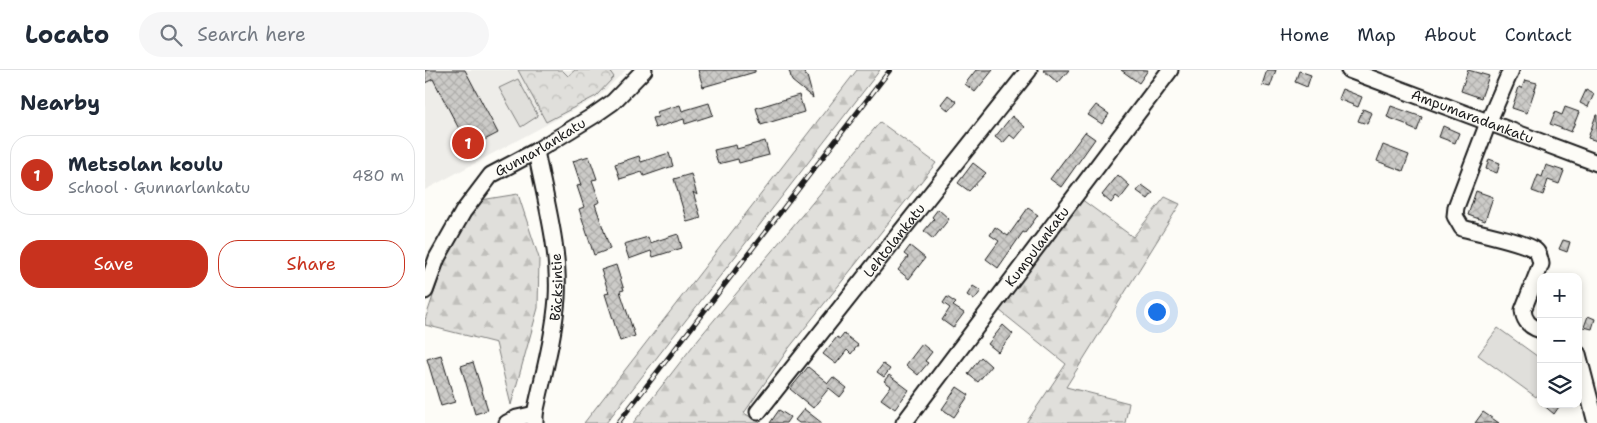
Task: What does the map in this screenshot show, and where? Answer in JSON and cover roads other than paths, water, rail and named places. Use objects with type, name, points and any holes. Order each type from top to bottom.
[{"type":"street","name":"Gunnarlankatu","points":[[425,291],[431,256],[491,175],[536,151],[613,102],[644,70]]},
{"type":"street","name":"Lehtolankatu","points":[[758,412],[1029,70]]},
{"type":"street","name":"Kumpulankatu","points":[[904,423],[1170,70]]},
{"type":"street","name":"Ampumaradankatu","points":[[1349,70],[1597,162]]},
{"type":"street","points":[[1511,70],[1456,207],[1455,216],[1462,228],[1535,250],[1540,257],[1541,264],[1523,310],[1523,317],[1537,329]]},
{"type":"street","name":"Bäcksintie","points":[[535,418],[552,333],[557,297],[553,237],[536,151]]},
{"type":"street","points":[[1580,363],[1596,423]]},
{"type":"street","points":[[507,423],[517,418],[535,418]]},
{"type":"railway","points":[[618,423],[890,70]]},
{"type":"place","name":"Metsolan koulu","points":[[468,143]]}]
